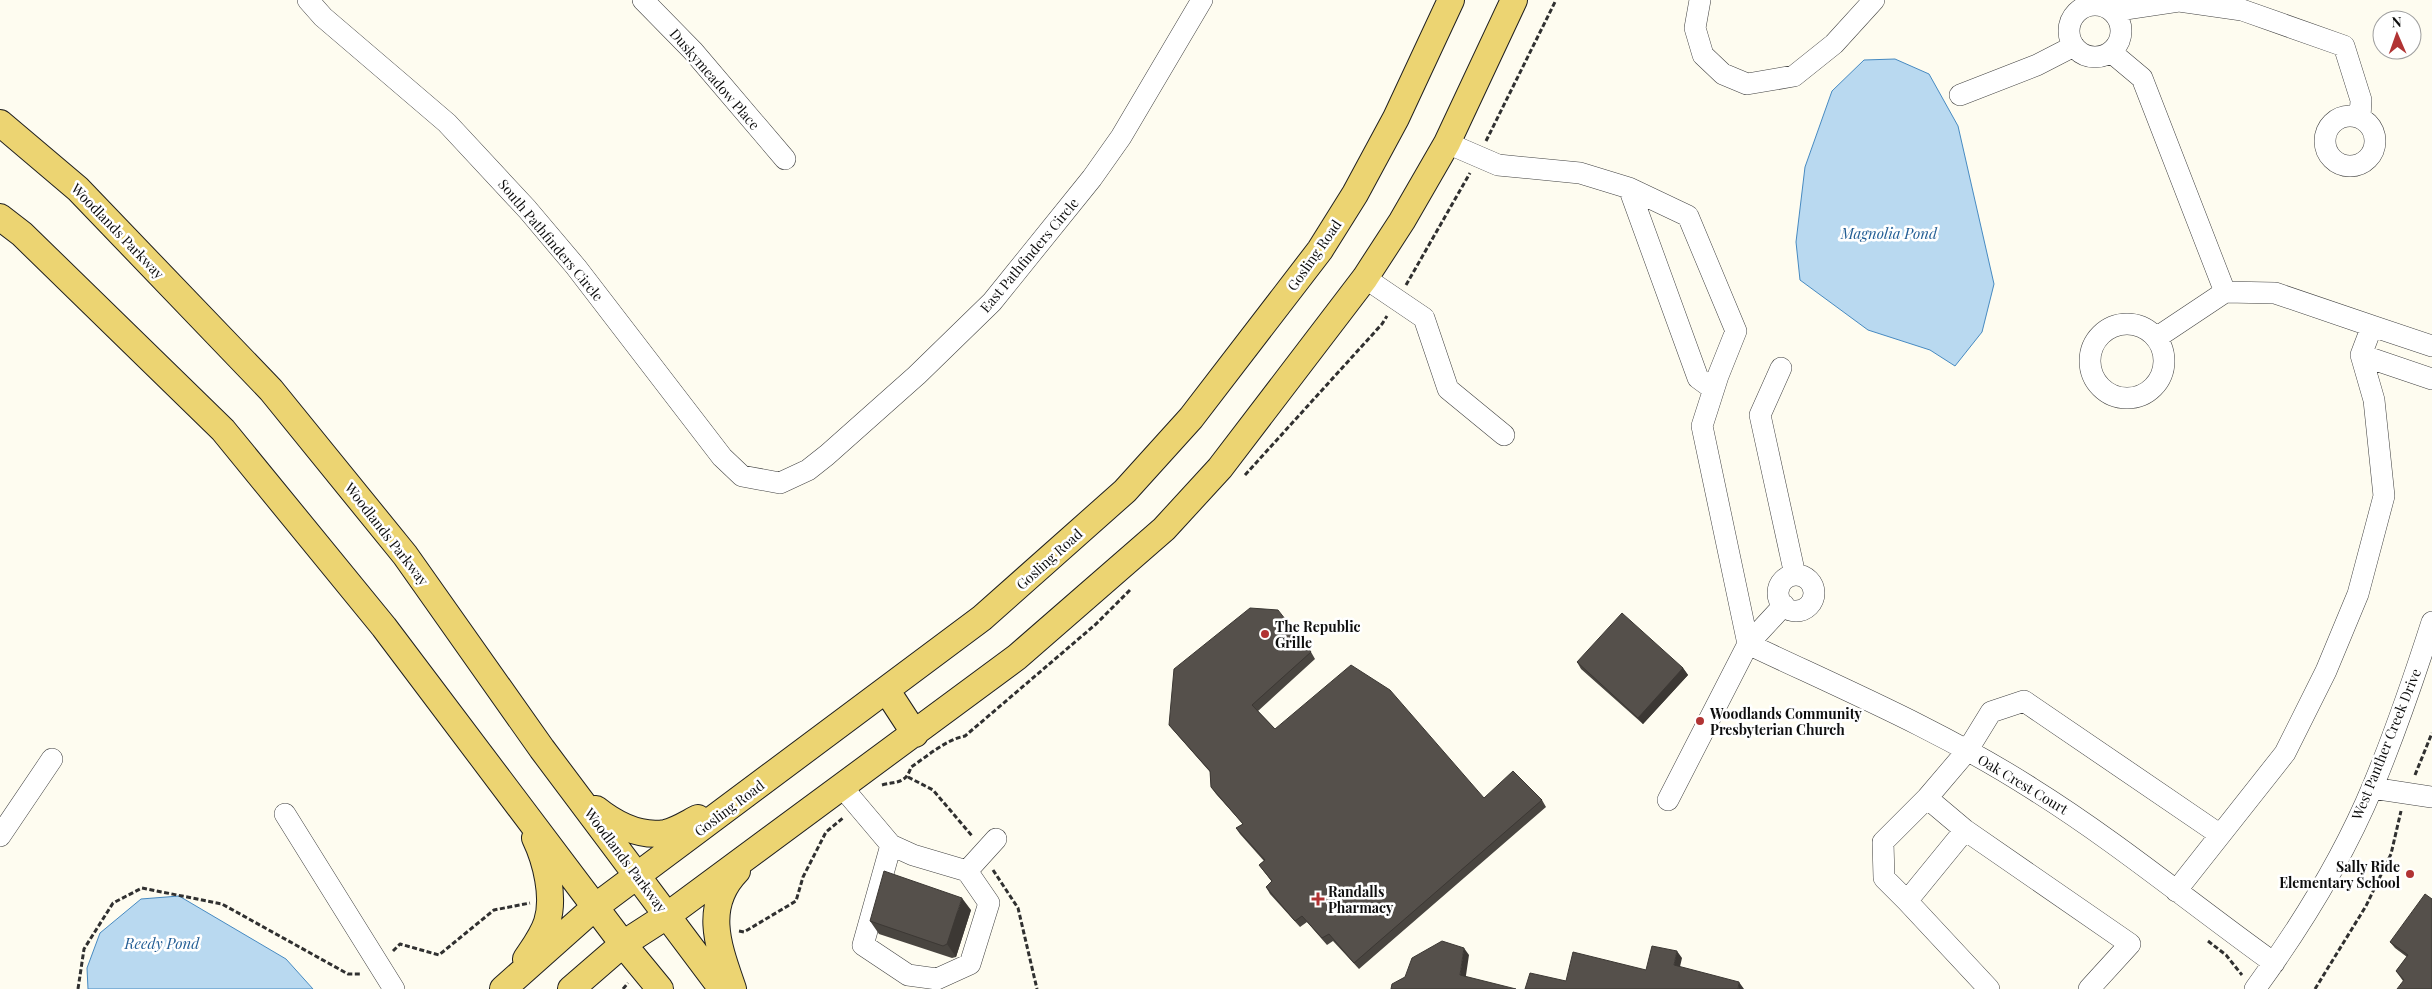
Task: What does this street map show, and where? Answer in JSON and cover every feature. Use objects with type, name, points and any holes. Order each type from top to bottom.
[{"type":"main road","name":"Gosling Road","points":[[503,989],[595,907],[887,691],[982,618],[1125,491],[1191,418],[1330,234],[1396,118],[1451,0]]},
{"type":"main road","points":[[571,989],[623,944],[668,915],[1017,657],[1164,529],[1220,468],[1365,278],[1402,221],[1447,144],[1514,0]]},
{"type":"main road","name":"Woodlands Parkway","points":[[0,123],[78,189],[271,390],[406,555],[572,789],[722,989]]},
{"type":"main road","points":[[0,217],[22,234],[224,430],[384,627],[623,944],[660,989]]},
{"type":"main road","points":[[887,691],[915,734]]},
{"type":"main road","points":[[572,789],[605,816],[626,829],[646,833],[666,833],[744,797]]},
{"type":"main road","points":[[503,989],[539,939],[547,922],[550,905],[549,888],[540,848],[520,808]]},
{"type":"main road","points":[[734,989],[722,956],[715,918],[719,898],[733,876],[763,845]]},
{"type":"street","name":"South Pathfinders Circle","points":[[308,0],[323,17],[447,123],[527,209],[589,283],[722,457],[742,476],[780,483]]},
{"type":"street","name":"Duskymeadow Place","points":[[643,0],[693,51],[785,160]]},
{"type":"street","name":"East Pathfinders Circle","points":[[780,483],[808,470],[827,455],[917,375],[992,302],[1086,186],[1121,137],[1188,28],[1202,0]]},
{"type":"street","points":[[1700,0],[1695,28],[1703,55],[1722,74],[1747,84],[1794,76],[1834,44],[1874,0]]},
{"type":"street","points":[[2112,12],[2179,1],[2233,9],[2344,46],[2362,100],[2360,118]]},
{"type":"street","points":[[2089,3],[2112,12],[2119,20],[2122,29],[2121,38],[2111,52],[2096,58],[2087,56],[2074,46],[2069,30],[2071,22],[2081,9],[2089,3]]},
{"type":"street","points":[[1960,95],[2038,65],[2074,46]]},
{"type":"street","points":[[2111,52],[2142,78],[2225,292]]},
{"type":"street","points":[[1447,144],[1498,165],[1580,173],[1629,188],[1688,216],[1736,331],[1713,389],[1702,426],[1748,644]]},
{"type":"street","points":[[1629,188],[1698,378],[1713,389]]},
{"type":"street","points":[[1365,278],[1424,318],[1448,389],[1504,435]]},
{"type":"street","points":[[2156,338],[2225,292],[2275,293],[2432,346]]},
{"type":"street","points":[[2176,891],[2285,752],[2326,670],[2358,594],[2384,496],[2374,400],[2361,355],[2372,326]]},
{"type":"street","points":[[2361,355],[2432,380]]},
{"type":"street","points":[[1781,368],[1760,415],[1794,575]]},
{"type":"street","points":[[1794,575],[1806,578],[1813,587],[1813,598],[1810,604],[1800,610],[1789,609],[1780,601],[1779,590],[1784,580],[1794,575]]},
{"type":"street","points":[[1668,800],[1748,644],[1784,605]]},
{"type":"street","name":"West Panther Creek Drive","points":[[2252,986],[2274,963],[2323,884],[2372,788],[2432,622]]},
{"type":"street","name":"Oak Crest Court","points":[[1748,644],[1967,750],[2030,787],[2092,828],[2274,963]]},
{"type":"street","points":[[1989,989],[1884,878],[1883,842],[1927,798],[1967,750],[1991,712],[2024,701],[2220,834]]},
{"type":"street","points":[[0,836],[52,759]]},
{"type":"street","points":[[842,787],[891,844],[913,855],[967,871],[989,903],[970,964],[937,979],[908,975],[863,945],[891,844]]},
{"type":"street","points":[[2372,788],[2432,797]]},
{"type":"street","points":[[1927,798],[1965,830],[2130,944],[2089,989]]},
{"type":"street","points":[[285,814],[394,989]]},
{"type":"street","points":[[1907,901],[1965,830]]},
{"type":"street","points":[[967,871],[996,839]]},
{"type":"path","points":[[2314,989],[2366,906],[2391,854],[2408,793],[2432,733]]},
{"type":"path","points":[[2201,936],[2226,955],[2252,986]]},
{"type":"water","name":"Magnolia Pond","points":[[1895,59],[1929,74],[1958,126],[1994,284],[1982,332],[1955,366],[1930,350],[1868,330],[1800,280],[1796,242],[1805,167],[1832,91],[1864,60]]},
{"type":"water","name":"Reedy Pond","points":[[179,896],[286,959],[313,989],[88,989],[87,968],[100,933],[141,899]]},
{"type":"building","points":[[1250,608],[1278,610],[1311,652],[1252,705],[1275,729],[1351,665],[1390,690],[1484,798],[1513,771],[1542,800],[1354,963],[1329,934],[1322,938],[1302,916],[1295,921],[1266,887],[1272,881],[1259,865],[1265,860],[1236,828],[1243,824],[1211,787],[1210,771],[1169,725],[1174,669]]},
{"type":"building","points":[[1622,613],[1683,668],[1638,718],[1577,662]]},
{"type":"building","points":[[884,871],[962,898],[947,944],[943,946],[870,921]]},
{"type":"building","points":[[2425,894],[2432,899],[2432,989],[2397,989],[2404,980],[2396,971],[2408,955],[2390,942]]},
{"type":"building","points":[[1442,941],[1464,948],[1460,975],[1516,989],[1391,989],[1392,984],[1405,977],[1412,958]]},
{"type":"building","points":[[1652,946],[1677,951],[1674,965],[1739,982],[1738,989],[1525,989],[1530,973],[1566,981],[1573,952],[1646,970]]},
{"type":"place","name":"The Republic Grille","points":[[1265,634]]},
{"type":"place","name":"Woodlands Community Presbyterian Church","points":[[1700,721]]},
{"type":"place","name":"Sally Ride Elementary School","points":[[2410,874]]},
{"type":"place","name":"Randalls Pharmacy","points":[[1318,899]]}]
